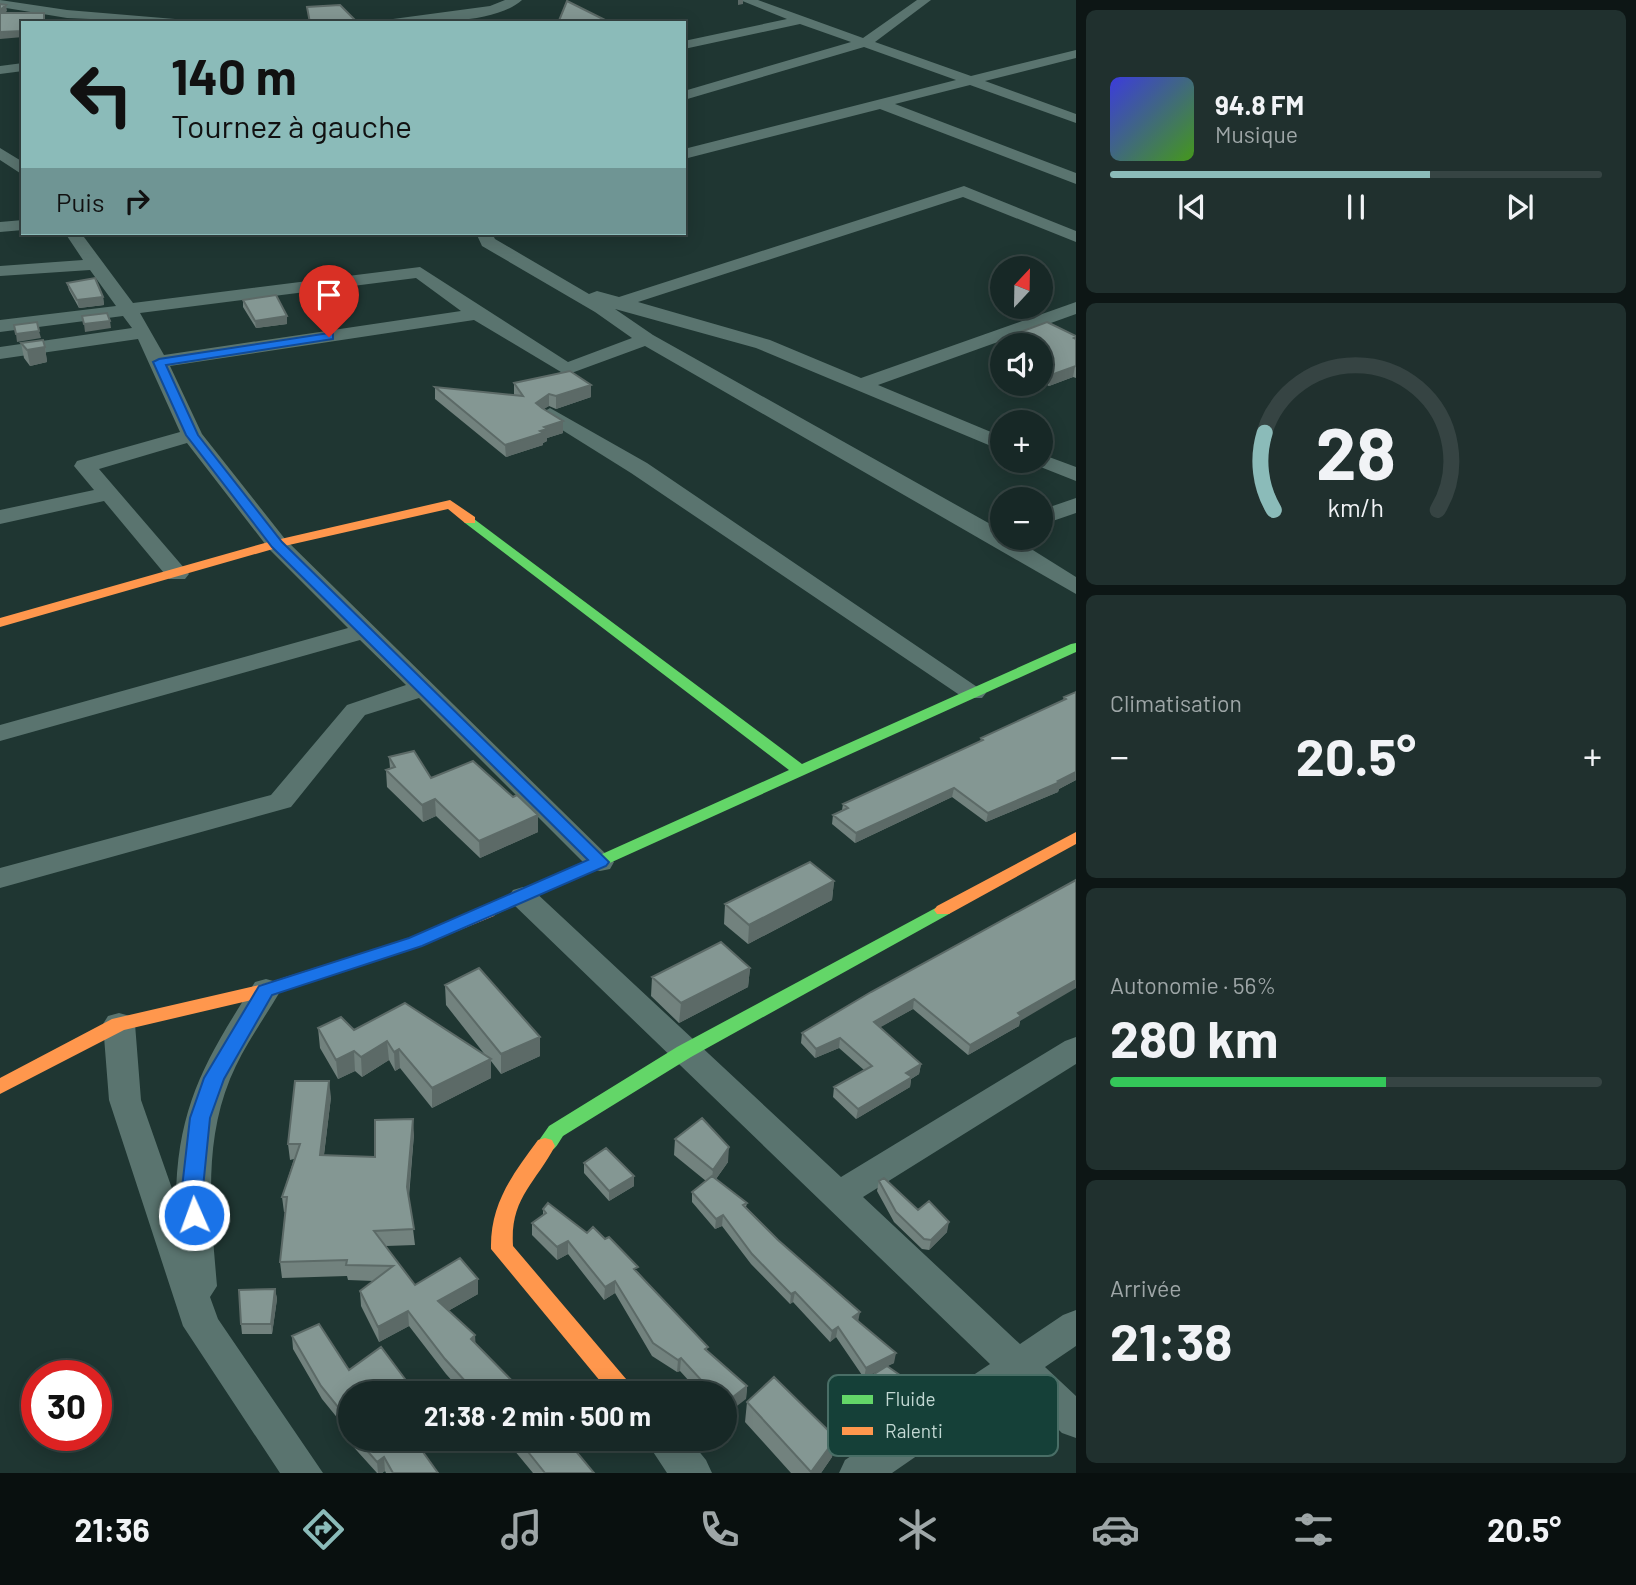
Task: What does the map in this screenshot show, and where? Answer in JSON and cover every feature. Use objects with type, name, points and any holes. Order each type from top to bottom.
[{"type":"street","points":[[422,21],[495,16],[516,0]]},
{"type":"street","points":[[746,0],[1076,119]]},
{"type":"street","points":[[686,95],[866,42],[925,0]]},
{"type":"street","points":[[0,3],[67,14],[150,21]]},
{"type":"street","points":[[686,45],[803,20]]},
{"type":"street","points":[[686,153],[1076,54]]},
{"type":"street","points":[[1044,62],[1065,70]]},
{"type":"street","points":[[0,70],[21,67]]},
{"type":"street","points":[[881,104],[1076,179]]},
{"type":"street","points":[[0,153],[20,168]]},
{"type":"street","points":[[0,169],[20,168]]},
{"type":"street","points":[[609,305],[964,191],[1076,237]]},
{"type":"street","points":[[0,227],[21,225]]},
{"type":"street","points":[[74,235],[144,332],[192,435],[277,544],[600,862]]},
{"type":"street","points":[[485,235],[488,242],[543,276],[609,305],[763,344],[990,440]]},
{"type":"street","points":[[0,271],[95,264]]},
{"type":"street","points":[[0,326],[421,272],[477,314],[566,369],[646,339]]},
{"type":"street","points":[[609,305],[646,339],[990,529]]},
{"type":"street","points":[[860,385],[1076,308]]},
{"type":"street","points":[[159,362],[477,314]]},
{"type":"street","points":[[0,353],[144,332]]},
{"type":"street","points":[[550,414],[639,468],[973,693]]},
{"type":"street","points":[[177,574],[85,466],[192,435]]},
{"type":"street","points":[[1053,465],[1076,475]]},
{"type":"street","points":[[0,517],[108,494]]},
{"type":"street","points":[[0,623],[277,544],[450,504],[801,771]]},
{"type":"street","points":[[1053,513],[1076,505]]},
{"type":"street","points":[[1023,550],[1076,587]]},
{"type":"street","points":[[0,733],[365,631]]},
{"type":"street","points":[[0,1087],[119,1024],[266,990],[415,942],[523,897],[1076,647]]},
{"type":"street","points":[[0,878],[281,801],[356,710],[423,688]]},
{"type":"street","points":[[614,1381],[502,1249],[501,1222],[508,1196],[555,1131],[684,1052],[1076,837]]},
{"type":"street","points":[[523,897],[1028,1375]]},
{"type":"street","points":[[202,1326],[192,1188],[200,1118],[214,1078],[266,990]]},
{"type":"street","points":[[119,1024],[125,1100],[202,1326],[303,1473]]},
{"type":"street","points":[[838,1196],[1076,1049]]},
{"type":"street","points":[[1002,1375],[1076,1326]]},
{"type":"street","points":[[1058,1404],[1076,1421]]},
{"type":"street","points":[[674,1451],[692,1473]]},
{"type":"street","points":[[859,1473],[884,1456]]},
{"type":"building","points":[[567,1],[607,21],[559,21]]},
{"type":"building","points":[[340,5],[356,21],[310,21],[307,7]]},
{"type":"building","points":[[0,13],[44,13],[44,21],[21,21],[21,31],[0,32]]},
{"type":"building","points":[[95,278],[103,297],[77,300],[67,283]]},
{"type":"building","points":[[276,295],[287,316],[255,321],[243,300]]},
{"type":"building","points":[[107,313],[110,321],[84,324],[82,316]]},
{"type":"building","points":[[37,322],[39,331],[16,334],[14,325]]},
{"type":"building","points":[[1047,322],[1076,336],[1076,366],[1053,374],[1053,333],[1018,333]]},
{"type":"building","points":[[43,340],[45,347],[27,350],[21,343]]},
{"type":"building","points":[[570,371],[591,385],[556,396],[549,394],[536,403],[563,421],[544,427],[547,429],[540,431],[543,433],[505,445],[435,387],[523,396],[514,383]]},
{"type":"building","points":[[1076,692],[1076,772],[1058,781],[1060,782],[988,813],[954,788],[856,833],[833,815],[848,808],[843,804],[983,740],[981,738]]},
{"type":"building","points":[[414,751],[431,778],[473,761],[513,797],[517,795],[538,815],[479,841],[435,799],[422,805],[386,770],[395,767],[389,757]]},
{"type":"building","points":[[810,862],[834,881],[749,925],[725,904]]},
{"type":"building","points":[[1076,880],[1076,980],[1018,1013],[1021,1016],[970,1045],[914,999],[874,1022],[921,1064],[906,1073],[912,1077],[858,1109],[834,1087],[872,1066],[840,1038],[816,1049],[802,1033],[871,992]]},
{"type":"building","points":[[721,942],[750,968],[681,1003],[652,977]]},
{"type":"building","points":[[479,968],[540,1037],[501,1054],[445,985]]},
{"type":"building","points":[[405,1003],[491,1059],[432,1088],[399,1049],[394,1052],[387,1041],[361,1057],[354,1051],[336,1060],[318,1028],[341,1017],[354,1030]]},
{"type":"building","points":[[295,1081],[329,1081],[320,1155],[375,1157],[375,1120],[413,1119],[407,1187],[414,1229],[374,1231],[415,1285],[460,1258],[478,1279],[438,1301],[475,1335],[471,1339],[512,1381],[465,1381],[408,1311],[378,1327],[360,1291],[393,1266],[346,1265],[347,1260],[280,1262],[287,1197],[282,1197],[300,1144],[288,1144]]},
{"type":"building","points":[[702,1118],[729,1147],[713,1170],[675,1139]]},
{"type":"building","points":[[606,1148],[634,1176],[609,1191],[584,1163]]},
{"type":"building","points":[[712,1176],[747,1203],[743,1205],[778,1240],[860,1312],[853,1317],[896,1353],[866,1368],[838,1327],[832,1331],[795,1292],[791,1294],[752,1254],[723,1215],[716,1219],[692,1192]]},
{"type":"building","points":[[884,1178],[918,1210],[929,1201],[949,1222],[931,1240],[924,1239],[896,1212],[879,1181]]},
{"type":"building","points":[[548,1203],[587,1233],[593,1227],[605,1239],[609,1237],[638,1267],[634,1269],[708,1347],[705,1349],[747,1386],[737,1394],[737,1381],[702,1381],[681,1358],[678,1360],[653,1343],[615,1281],[605,1287],[568,1241],[557,1247],[532,1223],[546,1213],[543,1209]]},
{"type":"building","points":[[275,1289],[271,1324],[241,1324],[239,1290]]},
{"type":"building","points":[[319,1324],[349,1370],[381,1347],[405,1379],[338,1381],[338,1407],[321,1386],[292,1336]]},
{"type":"building","points":[[887,1366],[900,1375],[873,1375]]},
{"type":"building","points":[[774,1377],[828,1430],[828,1449],[811,1472],[747,1402]]},
{"type":"building","points":[[367,1451],[422,1451],[438,1473],[393,1473],[384,1457],[377,1462]]},
{"type":"building","points":[[527,1451],[576,1451],[594,1473],[545,1473]]},
{"type":"traffic: fast","points":[[470,520],[801,771]]},
{"type":"traffic: fast","points":[[488,912],[1076,647]]},
{"type":"traffic: fast","points":[[545,1146],[556,1131],[684,1052],[943,910]]},
{"type":"traffic: slow","points":[[0,623],[277,544],[450,504],[470,520]]},
{"type":"traffic: slow","points":[[943,910],[1076,837]]},
{"type":"traffic: slow","points":[[0,1087],[119,1024],[266,990],[415,942],[488,912]]},
{"type":"traffic: slow","points":[[545,1146],[512,1193],[503,1218],[502,1249],[614,1381]]},
{"type":"route","points":[[194,1215],[192,1188],[200,1118],[214,1078],[266,990],[415,942],[600,862],[277,544],[192,435],[159,362],[329,337]]}]
